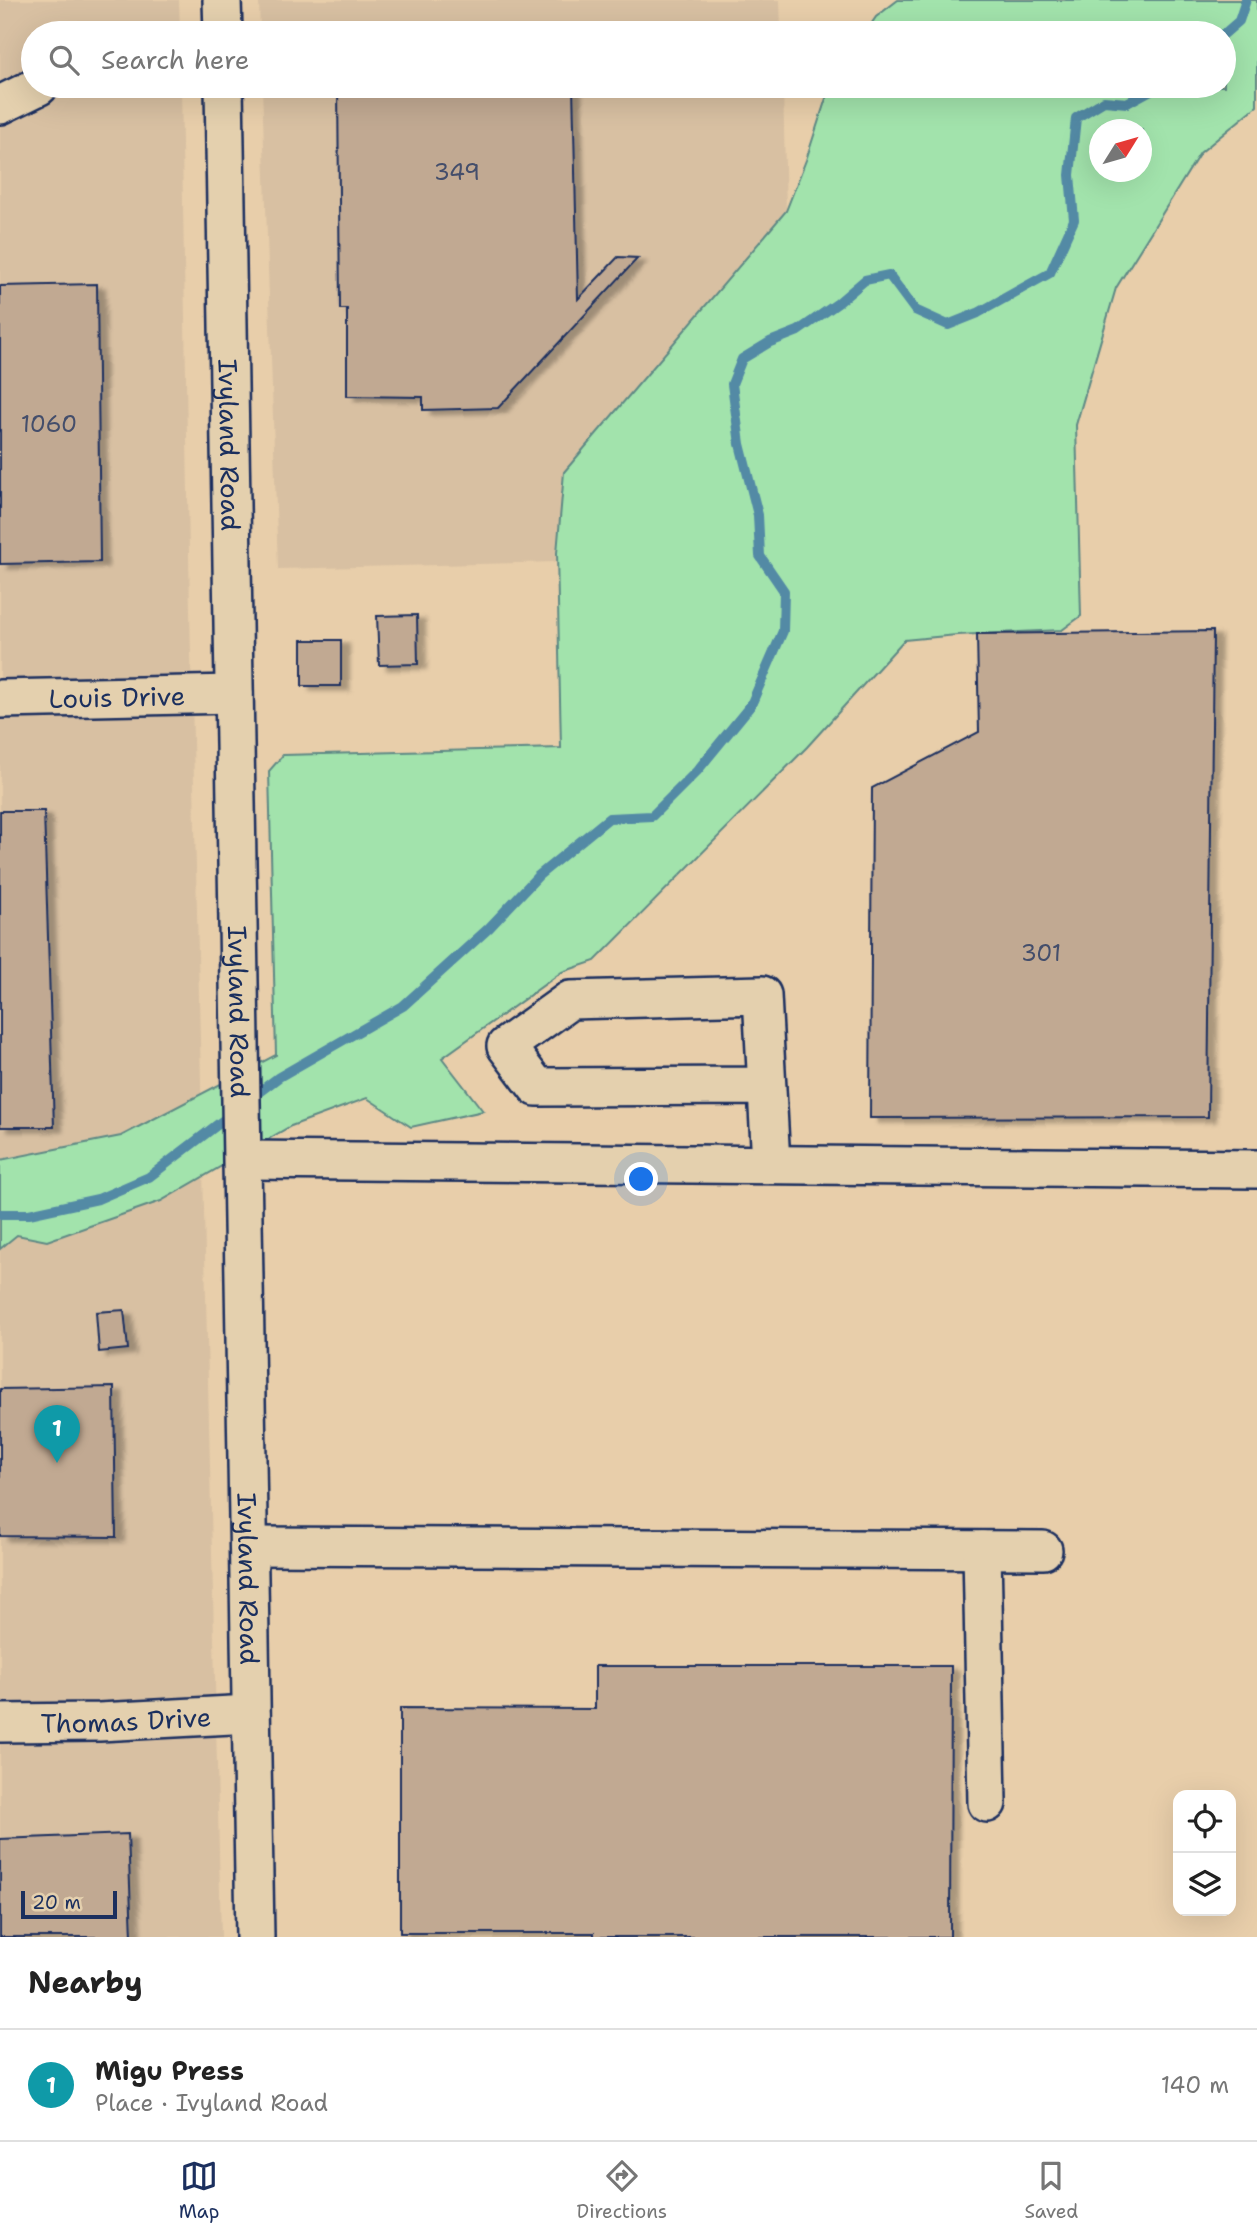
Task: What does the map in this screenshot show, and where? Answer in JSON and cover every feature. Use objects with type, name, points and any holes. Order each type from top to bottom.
[{"type":"street","points":[[222,0],[223,21]]},
{"type":"street","points":[[0,104],[21,95]]},
{"type":"street","name":"Ivyland Road","points":[[224,98],[255,1937]]},
{"type":"street","name":"Louis Drive","points":[[0,699],[234,694]]},
{"type":"street","points":[[767,1086],[537,1087],[506,1046],[570,1000],[762,995],[767,1086],[771,1164]]},
{"type":"street","points":[[243,1160],[1257,1169]]},
{"type":"street","points":[[248,1546],[1043,1550]]},
{"type":"street","points":[[982,1550],[987,1803]]},
{"type":"street","name":"Thomas Drive","points":[[0,1723],[99,1722],[251,1714]]},
{"type":"shaded area","points":[[0,0],[179,0],[180,21],[21,21],[21,98],[181,98],[190,612],[221,1937],[0,1937]]},
{"type":"shaded area","points":[[259,0],[780,0],[781,21],[260,21]]},
{"type":"shaded area","points":[[262,98],[783,98],[786,211],[564,472],[556,562],[278,569]]},
{"type":"green space","points":[[898,0],[1257,0],[1257,106],[1200,153],[1116,288],[1076,425],[1081,616],[1062,630],[904,640],[807,747],[595,961],[562,972],[442,1058],[483,1111],[411,1127],[367,1098],[291,1126],[161,1201],[47,1241],[17,1235],[0,1249],[0,1160],[121,1136],[276,1055],[269,771],[283,755],[561,748],[557,553],[564,472],[786,211],[826,98],[1236,98],[1236,21],[873,21]]},
{"type":"building","points":[[338,98],[573,98],[578,299],[618,257],[638,258],[498,408],[423,410],[423,397],[347,396],[347,309],[340,309]]},
{"type":"building","points":[[97,284],[100,562],[0,564],[0,286]]},
{"type":"building","points":[[417,615],[418,664],[379,665],[377,616]]},
{"type":"building","points":[[1213,631],[1208,1117],[870,1118],[872,788],[979,732],[977,634]]},
{"type":"building","points":[[302,640],[341,640],[341,686],[302,686]]},
{"type":"building","points":[[0,811],[44,811],[54,1127],[0,1127]]},
{"type":"building","points":[[124,1310],[128,1349],[99,1352],[96,1312]]},
{"type":"building","points":[[114,1387],[116,1537],[0,1536],[0,1389]]},
{"type":"building","points":[[595,1666],[951,1666],[950,1937],[594,1937],[594,1933],[400,1933],[400,1708],[595,1709]]},
{"type":"building","points":[[128,1834],[132,1937],[0,1937],[0,1839]]},
{"type":"waterway","points":[[1236,24],[1246,0]]},
{"type":"waterway","points":[[251,1098],[279,1077],[403,1006],[489,928],[538,876],[609,818],[652,816],[697,771],[751,705],[783,631],[784,591],[760,556],[758,515],[740,444],[732,384],[742,359],[770,342],[798,331],[865,280],[889,275],[915,310],[948,325],[978,313],[1050,273],[1074,220],[1070,175],[1076,118],[1104,101],[1127,103],[1136,98]]},
{"type":"waterway","points":[[0,1214],[29,1214],[98,1199],[149,1177],[234,1112]]},
{"type":"place","name":"Migu Press","points":[[57,1463]]}]
